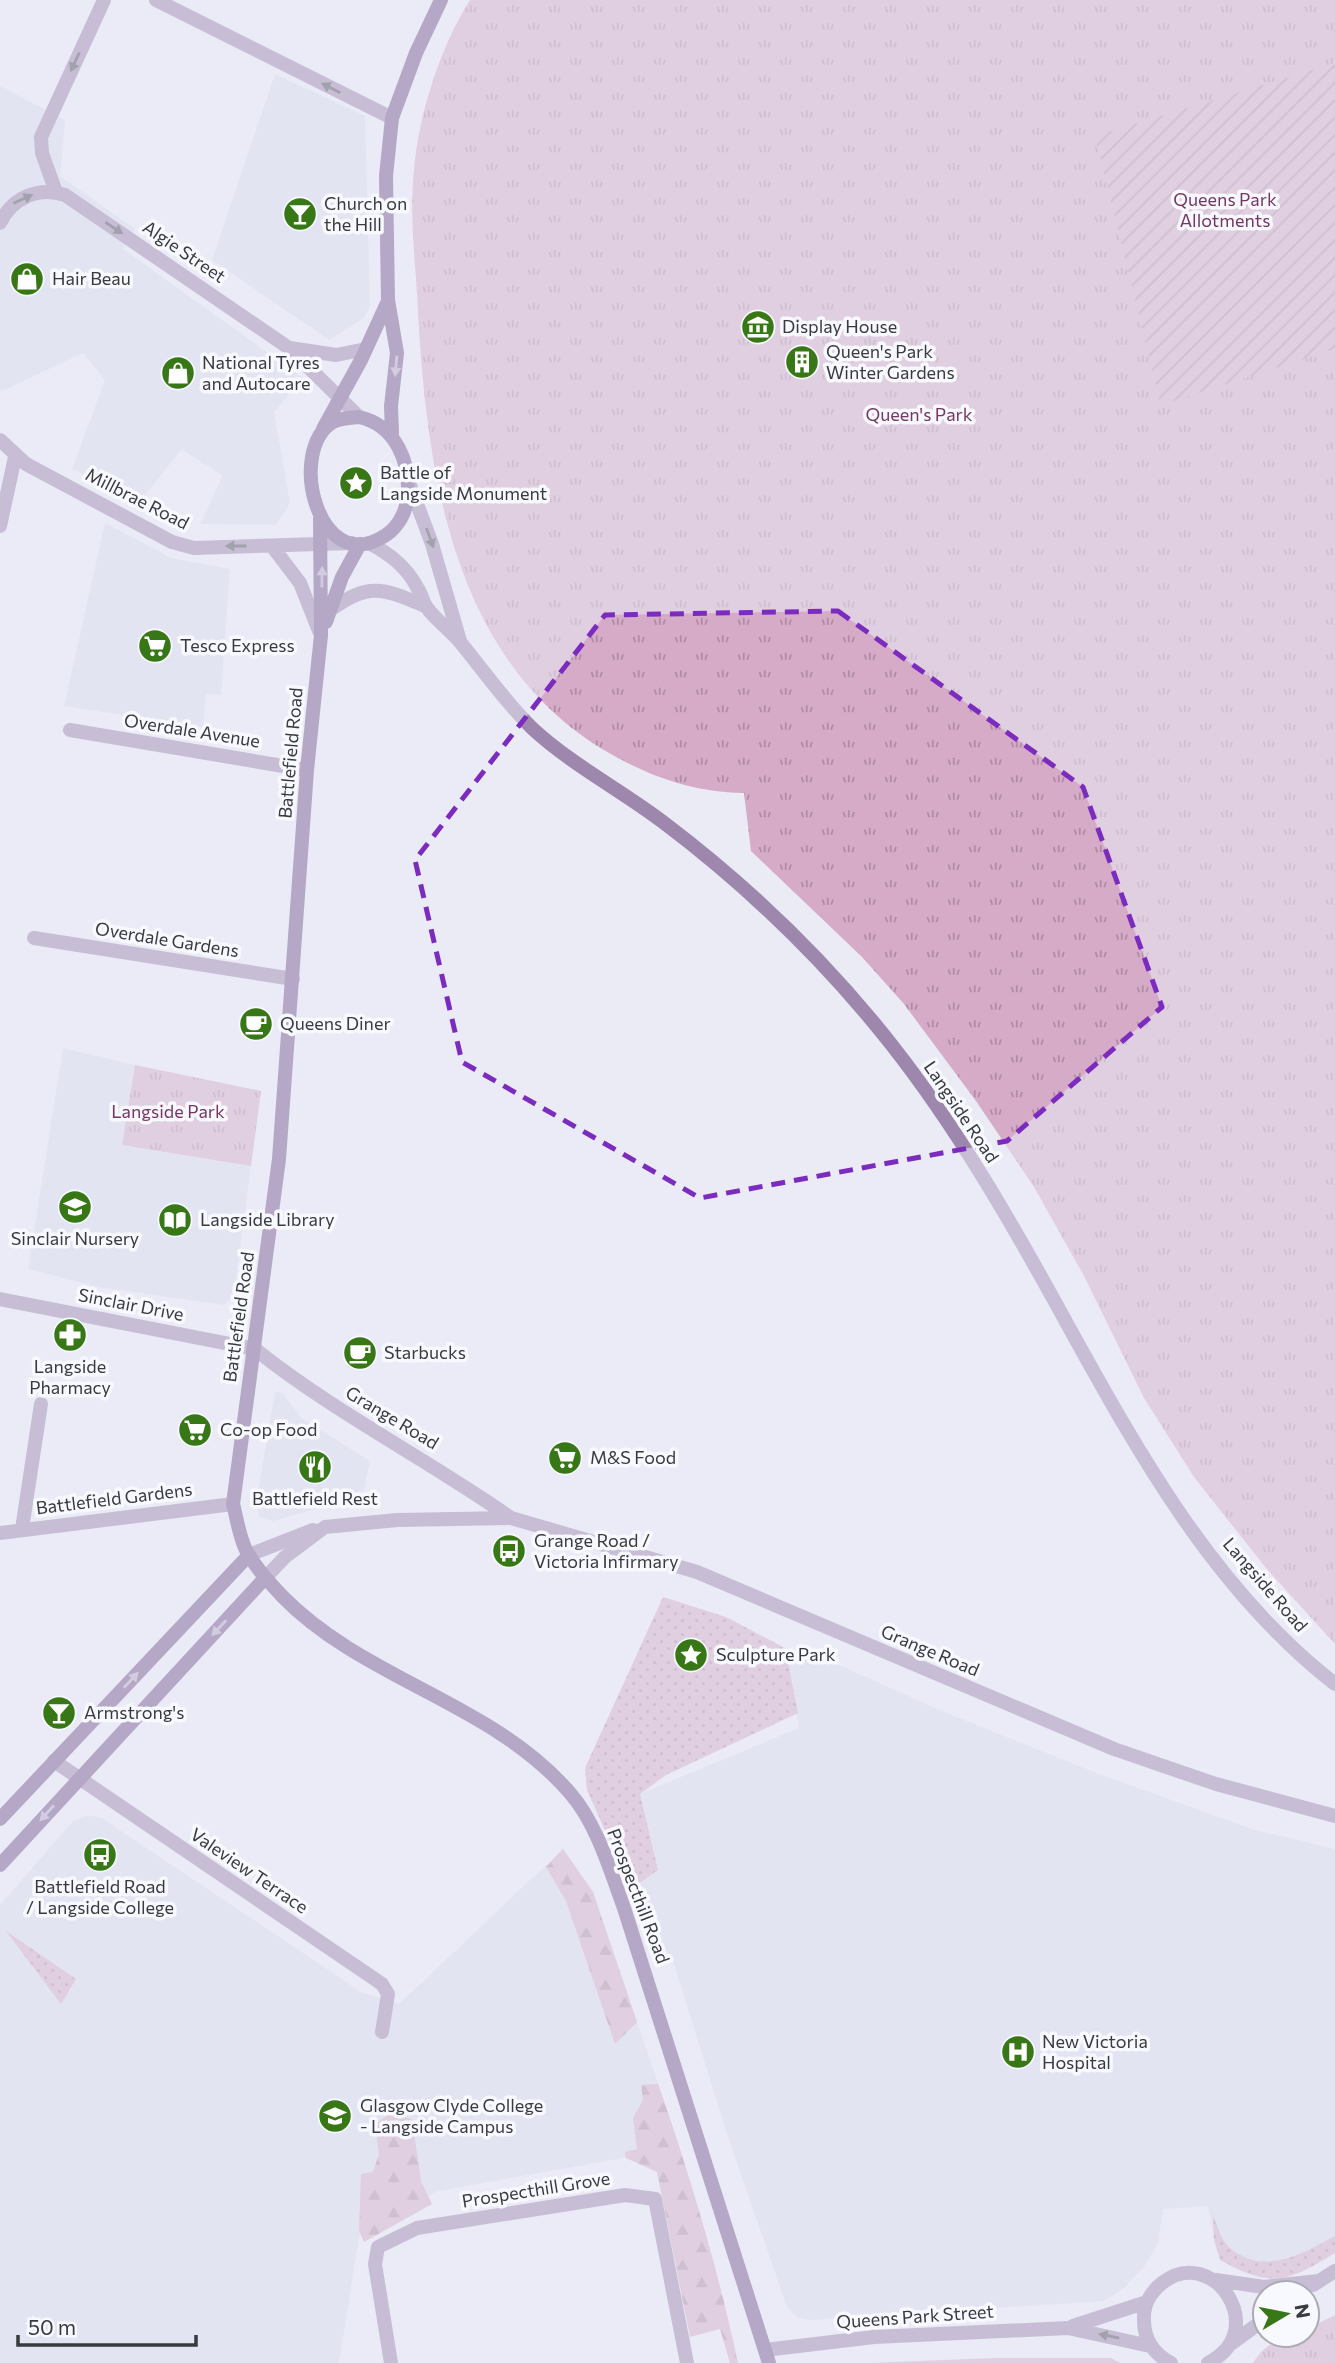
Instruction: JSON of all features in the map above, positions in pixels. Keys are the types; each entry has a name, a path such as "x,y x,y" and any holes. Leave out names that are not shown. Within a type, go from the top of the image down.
{"main road":[{"path":"392,433 397,353 388,300 386,176 393,118 416,53 441,0"},
{"path":"321,433 333,422 359,417 392,433 399,446 406,474 407,503 402,516 387,535 361,543 336,538 320,518 311,466 316,441 366,349 388,300"},
{"name":"Battlefield Road","path":"249,1555 233,1504 279,1159 307,769 321,635 320,518"},
{"name":"Battlefield Road","path":"321,635 342,577 361,543"},
{"path":"0,1819 249,1555"},
{"name":"Prospecthill Road","path":"249,1555 265,1578 300,1614 330,1637 509,1738 533,1756 572,1794 601,1849 625,1908 767,2356"},
{"path":"0,1865 265,1578"}],"street":[{"path":"0,223 10,205 19,199 56,192 42,153 41,137 104,0"},
{"path":"156,0 393,118"},
{"name":"Algie Street","path":"56,192 208,290 289,348 359,417"},
{"name":"Algie Street","path":"289,348 336,355 366,349"},
{"name":"Millbrae Road","path":"0,441 15,457 172,542 194,548 361,543"},
{"path":"0,526 15,457"},
{"name":"Langside Road","path":"406,474 432,544 460,642"},
{"name":"Langside Road","path":"361,543 400,564 419,591 425,606 460,642 496,690 535,730 566,756 661,820 768,906 851,997 890,1043 957,1137 1152,1475 1230,1578 1283,1638 1335,1684"},
{"path":"272,546 300,583 321,635"},
{"path":"330,610 347,598 371,588 384,589 425,606"},
{"name":"Overdale Avenue","path":"70,730 307,769"},
{"name":"Overdale Gardens","path":"34,938 293,979"},
{"name":"Sinclair Drive","path":"0,1298 255,1349"},
{"name":"Grange Road","path":"255,1349 304,1388 457,1480 511,1518"},
{"path":"22,1529 41,1404"},
{"name":"Battlefield Gardens","path":"0,1533 233,1504"},
{"name":"Grange Road","path":"249,1555 325,1527 386,1520 511,1518 697,1572 1114,1749 1216,1784 1335,1816"},
{"path":"265,1578 285,1557 325,1527"},
{"name":"Valeview Terrace","path":"54,1761 382,1984 388,1994 382,2032"},
{"name":"Prospecthill Grove","path":"391,2363 375,2264 378,2247 417,2228 625,2195 655,2199 687,2363"},
{"path":"1171,2363 1150,2346 1145,2332 1147,2302 1161,2284 1182,2274 1197,2274 1251,2285"},
{"path":"1212,2279 1224,2288 1233,2301 1235,2332 1229,2347"},
{"name":"Queens Park Street","path":"1068,2328 1147,2302"},
{"name":"Queens Park Street","path":"767,2356 874,2337 1068,2328 1150,2346"},
{"path":"1209,2363 1251,2330"}],"highlighted area":[{"path":"838,611 1083,787 1162,1007 1007,1141 700,1198 462,1062 415,860 605,615"}],"shaded area":[{"path":"275,74 365,116 370,306 364,318 329,340 212,260"},
{"path":"0,86 65,120 60,176 135,229 123,249 303,378 274,412 290,503 276,525 200,524 223,476 182,449 141,500 72,469 105,380 83,353 0,392"},
{"path":"105,523 171,558 230,569 221,695 206,694 203,727 64,706"},
{"path":"63,1048 135,1065 122,1145 251,1166 234,1295 224,1305 99,1287 28,1269"},
{"path":"275,1392 283,1393 300,1417 370,1461 364,1490 333,1504 273,1521 259,1517 256,1503"},
{"name":"New Victoria Hospital","path":"785,1648 832,1662 942,1711 1099,1774 1255,1830 1335,1849 1335,2246 1318,2255 1251,2267 1214,2240 1208,2206 1163,2209 1158,2243 1144,2267 1125,2287 1104,2301 811,2320 798,2318 787,2307 729,2140 674,1964 631,1889 658,1869 640,1794 799,1728"},
{"name":"Glasgow Clyde College - Langside Campus","path":"87,1815 102,1818 361,1992 399,2004 563,1849 593,1892 680,2148 438,2191 360,2231 339,2363 0,2363 0,1905 73,1821"}],"green space":[{"name":"Queen's Park","path":"470,0 1335,0 1335,1644 1266,1568 1194,1477 1144,1398 1084,1276 1034,1187 976,1101 904,1004 862,957 751,851 744,793 708,790 674,782 609,753 557,715 515,670 483,618 459,561 442,500 430,438 422,374 413,223 414,170 426,104 440,60"},
{"name":"Queens Park Allotments","path":"1335,63 1335,349 1161,405 1095,136"},
{"name":"Langside Park","path":"135,1065 261,1091 251,1166 122,1145"},
{"path":"663,1597 726,1617 785,1648 798,1713 666,1775 640,1794 658,1870 631,1889 587,1790 585,1768"},
{"path":"563,1849 593,1892 637,2022 615,2044 566,1901 546,1867"},
{"path":"6,1931 76,1979 61,2004"},
{"path":"658,2084 702,2222 738,2363 730,2363 720,2329 690,2337 657,2172 626,2158 625,2152 637,2149 633,2118 643,2100 641,2085"},
{"path":"391,2113 412,2119 421,2181 432,2204 364,2242 359,2231 361,2174 373,2172 379,2154 375,2124"},
{"path":"1213,2216 1228,2246 1254,2260 1281,2260 1295,2256 1335,2236 1335,2253 1291,2276 1266,2278 1253,2275 1220,2260 1214,2240"},
{"path":"1335,2315 1335,2363 1253,2363 1264,2349 1321,2349 1321,2322"},
{"path":"994,2358 1111,2358 1120,2363 871,2363"}],"place":[{"name":"Church on the Hill","path":"300,214"},
{"name":"Hair Beau","path":"27,279"},
{"name":"Display House","path":"758,327"},
{"name":"Queen's Park Winter Gardens","path":"802,362"},
{"name":"National Tyres and Autocare","path":"178,373"},
{"name":"Battle of Langside Monument","path":"356,483"},
{"name":"Tesco Express","path":"155,646"},
{"name":"Queens Diner","path":"256,1024"},
{"name":"Sinclair Nursery","path":"75,1207"},
{"name":"Langside Library","path":"175,1220"},
{"name":"Langside Pharmacy","path":"70,1335"},
{"name":"Starbucks","path":"360,1353"},
{"name":"Co-op Food","path":"195,1430"},
{"name":"M&S Food","path":"565,1458"},
{"name":"Battlefield Rest","path":"315,1467"},
{"name":"Grange Road / Victoria Infirmary","path":"509,1551"},
{"name":"Sculpture Park","path":"691,1655"},
{"name":"Armstrong's","path":"59,1713"},
{"name":"Battlefield Road / Langside College","path":"100,1855"},
{"name":"New Victoria Hospital","path":"1018,2052"},
{"name":"Glasgow Clyde College - Langside Campus","path":"335,2116"}]}
